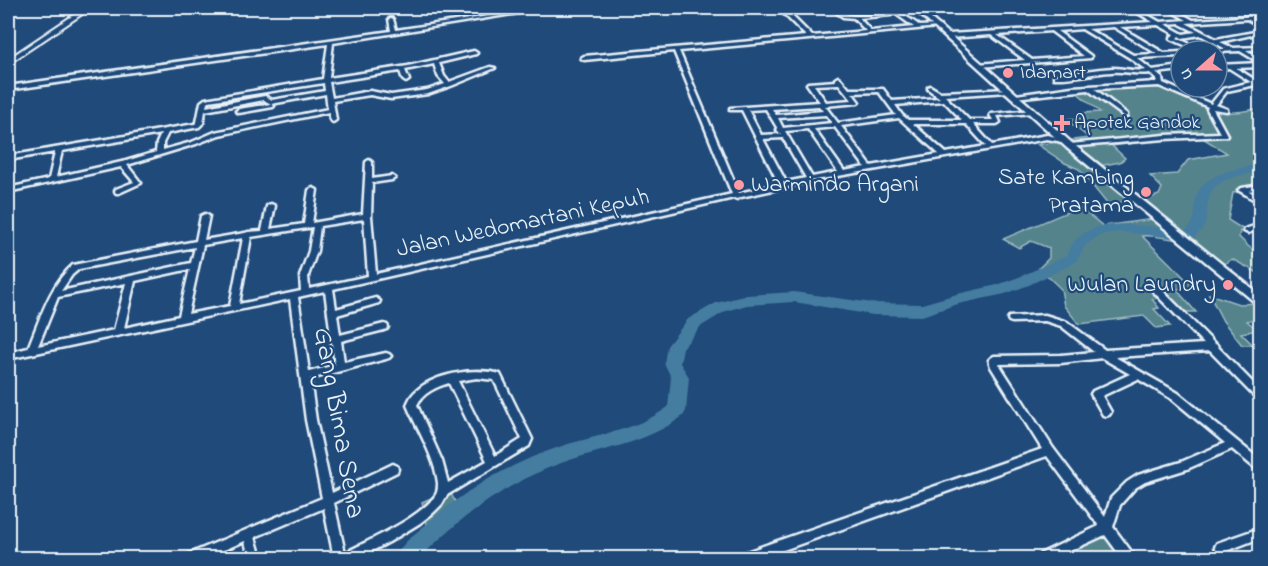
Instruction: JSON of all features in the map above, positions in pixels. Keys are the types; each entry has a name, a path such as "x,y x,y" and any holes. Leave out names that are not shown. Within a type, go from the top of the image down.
{"main road":[{"path":"8,62 88,8"}],"street":[{"path":"8,88 331,42 548,8"},
{"path":"781,8 807,8"},
{"path":"781,8 810,37"},
{"path":"832,8 845,16 855,18 898,13"},
{"path":"876,8 898,13 918,27"},
{"path":"916,8 1032,111 1051,135 1066,143 1260,299"},
{"path":"1132,8 1185,37 1201,33"},
{"path":"1173,10 1193,21"},
{"path":"950,36 1260,17"},
{"path":"855,18 870,32"},
{"path":"1247,18 1260,25"},
{"path":"391,19 394,31"},
{"path":"1180,22 1212,39"},
{"path":"584,58 938,26"},
{"path":"1114,26 1163,55"},
{"path":"1083,28 1132,57 1159,78 1160,84"},
{"path":"981,65 1089,57 1051,30"},
{"path":"1226,39 1260,32"},
{"path":"993,33 1030,61"},
{"path":"1175,39 1173,38 1179,34"},
{"path":"1236,37 1258,48"},
{"path":"331,42 326,79 333,120"},
{"path":"1229,50 1258,48"},
{"path":"676,49 737,197"},
{"path":"1239,49 1260,60"},
{"path":"8,158 197,126 200,123 204,102 207,100 326,79 402,69 474,53"},
{"path":"1132,57 1169,55"},
{"path":"436,63 441,76 449,85"},
{"path":"1230,66 1260,65"},
{"path":"1230,66 1258,82"},
{"path":"239,111 329,96 370,93 391,97 425,93 492,68"},
{"path":"402,69 406,80"},
{"path":"1056,77 1110,70 1169,69"},
{"path":"732,109 744,109 768,107 823,104 856,102 839,80 810,84 823,104 827,113 870,169"},
{"path":"1066,143 1224,135 1211,113 1212,107 1225,90 1258,82"},
{"path":"1016,97 1089,88 1160,84 1212,107 1225,110"},
{"path":"930,88 944,96 991,147"},
{"path":"1089,88 1125,115"},
{"path":"848,91 879,89 900,116 945,156"},
{"path":"891,104 1008,90"},
{"path":"202,110 265,98 271,104 272,122"},
{"path":"768,107 810,179"},
{"path":"744,109 783,186"},
{"path":"8,190 123,165 217,133 330,110"},
{"path":"908,122 997,122 993,115 1032,111"},
{"path":"773,117 827,113"},
{"path":"759,137 810,127 900,116"},
{"path":"197,126 202,140"},
{"path":"810,127 842,173"},
{"path":"159,154 160,143 166,131"},
{"name":"Jalan Wedomartani Kepuh","path":"8,356 299,294 810,179 1051,135"},
{"path":"52,180 59,149"},
{"path":"369,162 367,216 372,276"},
{"path":"119,191 138,183 123,165"},
{"path":"368,182 392,178"},
{"path":"1260,187 1243,189 1260,201"},
{"name":"Gang Bima Sena","path":"313,190 313,251 299,294 311,420 340,558"},
{"path":"266,231 271,206"},
{"path":"183,319 205,216"},
{"path":"32,350 56,296 70,272 76,267 248,234 367,216"},
{"path":"1248,231 1260,226"},
{"path":"234,308 248,234"},
{"path":"56,296 195,265"},
{"path":"118,333 131,279"},
{"path":"1151,284 1215,346 1260,396"},
{"path":"329,286 340,366"},
{"path":"333,313 376,301"},
{"path":"1012,319 1058,320 1084,337 1103,354 1175,396 1260,466"},
{"path":"336,339 384,327"},
{"path":"1129,558 1049,451 994,364 994,360 1061,359 1215,346"},
{"path":"306,377 340,366 386,356"},
{"path":"348,558 398,531 436,503 444,491 525,443 527,439 525,433 497,377 477,372 452,378 423,390 412,400 419,424 429,441 444,491"},
{"path":"1106,412 1096,398 1096,394 1139,374"},
{"path":"452,378 493,463"},
{"path":"1044,558 1107,528 1115,502 1131,485 1142,478 1183,466 1234,444"},
{"path":"746,558 1049,451"},
{"path":"193,558 327,501 393,469"},
{"path":"1221,547 1260,533"},
{"path":"249,535 255,558"}],"green space":[{"path":"1160,84 1169,86 1169,99 1195,99 1227,112 1260,108 1260,189 1233,193 1228,220 1247,232 1240,231 1239,237 1260,255 1260,272 1232,259 1221,266 1187,239 1142,236 1195,288 1176,289 1196,312 1179,312 1164,297 1152,299 1159,308 1154,309 1170,326 1156,328 1144,316 1079,324 1064,306 1061,289 1039,268 1049,258 1049,248 1031,241 1019,248 1003,239 1079,207 1103,226 1161,218 1141,201 1159,195 1162,188 1150,176 1177,174 1188,160 1227,153 1198,135 1112,146 1125,158 1120,162 1099,166 1065,141 1089,138 1065,119 1085,118 1080,113 1100,112 1074,90"},
{"path":"1059,142 1069,146 1135,199 1108,205 1079,169 1065,163 1038,145"},
{"path":"1209,294 1239,304 1260,303 1260,317 1247,321 1258,330 1241,333 1253,345 1242,345 1223,321"},
{"path":"449,490 458,507 428,529 422,502"},
{"path":"1107,530 1133,558 1049,558"}],"waterway":[{"path":"406,558 440,525 479,495 501,482 545,461 652,427 677,411 680,377 672,363 675,346 694,323 721,307 747,300 794,297 873,309 922,310 957,299 1000,290 1071,259 1080,243 1092,234 1106,229 1139,229 1189,235 1197,229 1202,216 1203,195 1214,182 1225,176 1260,168"}],"place":[{"name":"Idamart","path":"1008,73"},
{"name":"Apotek Gandok","path":"1062,123"},
{"name":"Warmindo Argani","path":"739,185"},
{"name":"Sate Kambing Pratama","path":"1146,192"},
{"name":"Wulan Laundry","path":"1228,285"}]}
